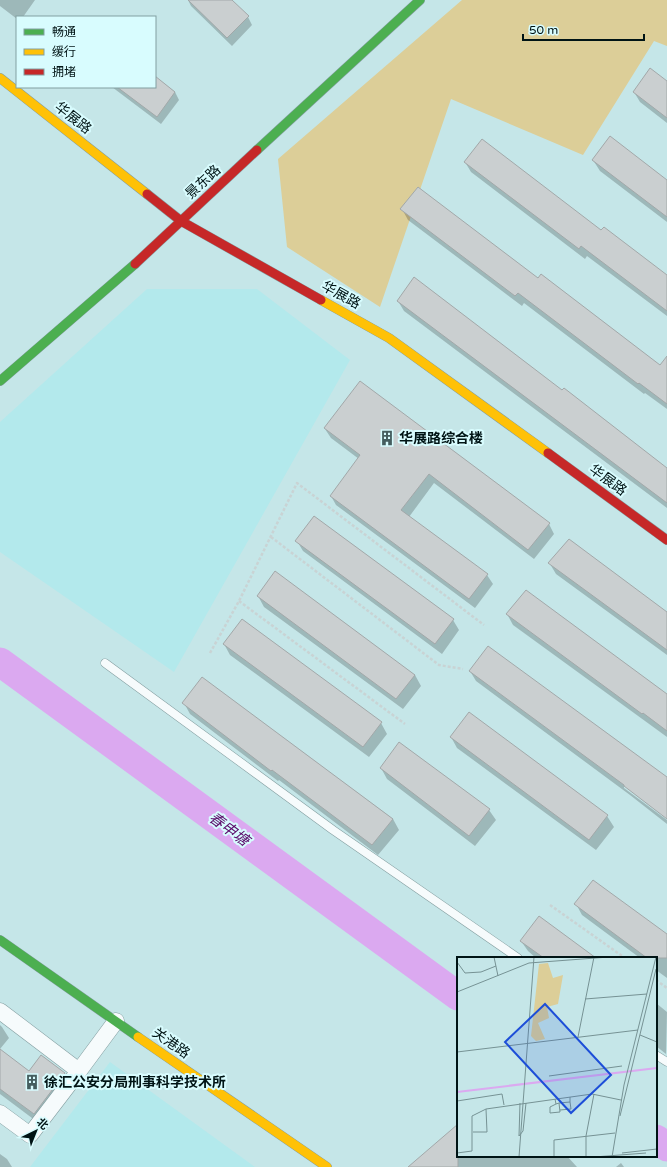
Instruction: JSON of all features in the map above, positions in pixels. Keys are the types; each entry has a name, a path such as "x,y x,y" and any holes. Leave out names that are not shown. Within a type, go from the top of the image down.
{"street":[{"name":"景东路","path":"0,381 132,266 420,0"},
{"name":"华展路","path":"0,78 181,221 389,338 667,540"},
{"name":"关港路","path":"0,940 327,1167"},
{"path":"0,1011 79,1071"},
{"path":"0,1113 30,1136 116,1021"}],"lane":[{"path":"105,663 333,830 517,957"},
{"path":"657,1056 667,1062"}],"path":[{"path":"210,653 239,601 297,483 484,625"},
{"path":"271,537 439,664 463,669"},
{"path":"239,601 405,724"},
{"path":"550,905 624,957"},
{"path":"657,981 667,988"}],"shaded area":[{"path":"462,0 667,0 667,46 654,41 583,155 451,99 380,307 287,247 278,159"},
{"path":"147,289 257,289 350,360 174,672 0,552 0,422"},
{"path":"110,1062 255,1167 30,1167"}],"building":[{"path":"188,0 232,0 249,16 227,38"},
{"path":"650,68 667,81 667,118 633,92"},
{"path":"156,77 175,92 157,117 118,88 156,88"},
{"path":"610,136 667,180 667,217 592,160"},
{"path":"482,139 601,230 604,227 667,275 667,311 581,246 579,249 464,162"},
{"path":"418,187 538,278 541,274 660,365 667,356 667,404 639,383 638,384 518,293 515,296 400,209"},
{"path":"414,277 562,390 564,388 667,468 667,503 397,301"},
{"path":"360,381 550,523 528,550 429,474 401,510 488,574 469,599 330,496 360,455 324,428"},
{"path":"314,516 454,619 435,644 295,541"},
{"path":"569,539 667,612 667,650 548,563"},
{"path":"275,571 415,675 396,699 257,596"},
{"path":"526,590 667,694 667,731 506,614"},
{"path":"242,619 382,722 363,747 223,644"},
{"path":"488,646 667,777 667,819 624,785 469,671"},
{"path":"202,677 393,819 372,845 182,703"},
{"path":"469,712 608,815 589,840 450,737"},
{"path":"399,742 490,809 469,836 380,768"},
{"path":"593,880 667,934 667,958 646,957 574,904"},
{"path":"539,916 595,957 543,957 520,941"},
{"name":"徐汇公安分局刑事科学技术所","path":"0,1049 29,1071 41,1055 65,1073 34,1114 0,1089"},
{"path":"457,1125 458,1167 408,1167"}],"waterway":[{"name":"春申塘","path":"0,662 457,995"},
{"name":"春申塘","path":"657,1140 667,1147"}],"traffic: fast":[{"path":"257,150 420,0"},
{"path":"0,381 135,264"},
{"path":"0,940 138,1037"}],"traffic: slow":[{"path":"0,78 147,194"},
{"path":"321,300 389,338 548,453"},
{"path":"138,1037 327,1167"}],"traffic: jam":[{"path":"135,264 257,150"},
{"path":"147,194 181,221 321,300"},
{"path":"548,453 667,540"}],"place":[{"name":"华展路综合楼","path":"387,438"},
{"name":"徐汇公安分局刑事科学技术所","path":"32,1082"}]}
